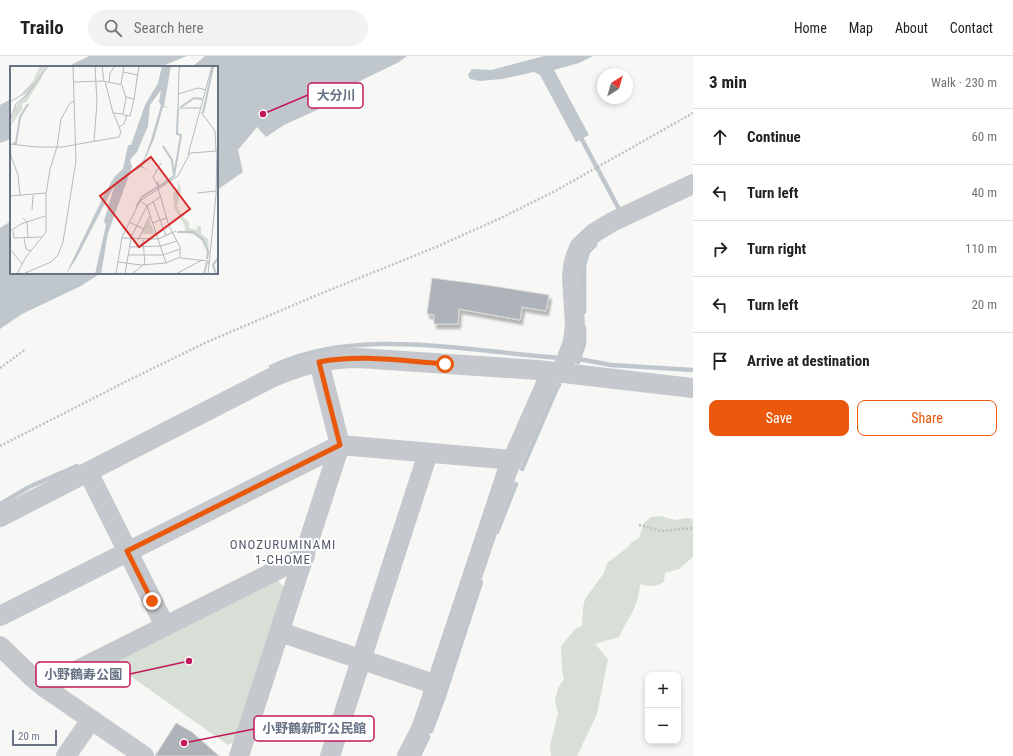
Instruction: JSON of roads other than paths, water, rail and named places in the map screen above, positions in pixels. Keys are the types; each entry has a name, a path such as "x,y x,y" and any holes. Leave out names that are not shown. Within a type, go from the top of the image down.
{"street":[{"path":"407,756 421,729 512,460 556,372 570,354 574,335 573,266 580,246 594,233 612,222 693,184"},
{"path":"0,517 282,373 319,362 359,358 556,372 693,388"},
{"path":"239,756 340,445 319,362"},
{"path":"0,616 340,445 512,460"},
{"path":"330,756 428,453"},
{"path":"88,472 165,626"},
{"path":"44,687 305,556"},
{"path":"280,632 425,681"},
{"path":"0,646 44,687 144,756"},
{"path":"66,756 91,720"}],"waterway":[{"path":"579,134 619,209 617,212"},
{"path":"584,312 584,266 588,252 595,245"},
{"path":"571,359 579,359 584,344 584,328"},
{"path":"271,367 304,354 340,347 376,344 414,344 562,358"},
{"path":"578,362 579,359 611,365 693,370"},
{"path":"522,469 559,385"},
{"path":"0,504 29,487 77,466"},
{"path":"497,532 516,484"},
{"path":"431,731 481,582"},
{"path":"419,756 428,737"}],"place":[{"name":"大分川","path":"263,114"},
{"name":"小野鶴寿公園","path":"189,661"},
{"name":"小野鶴新町公民館","path":"184,743"}],"district":[{"name":"ONOZURUMINAMI 1-CHOME","path":"283,552"}]}
